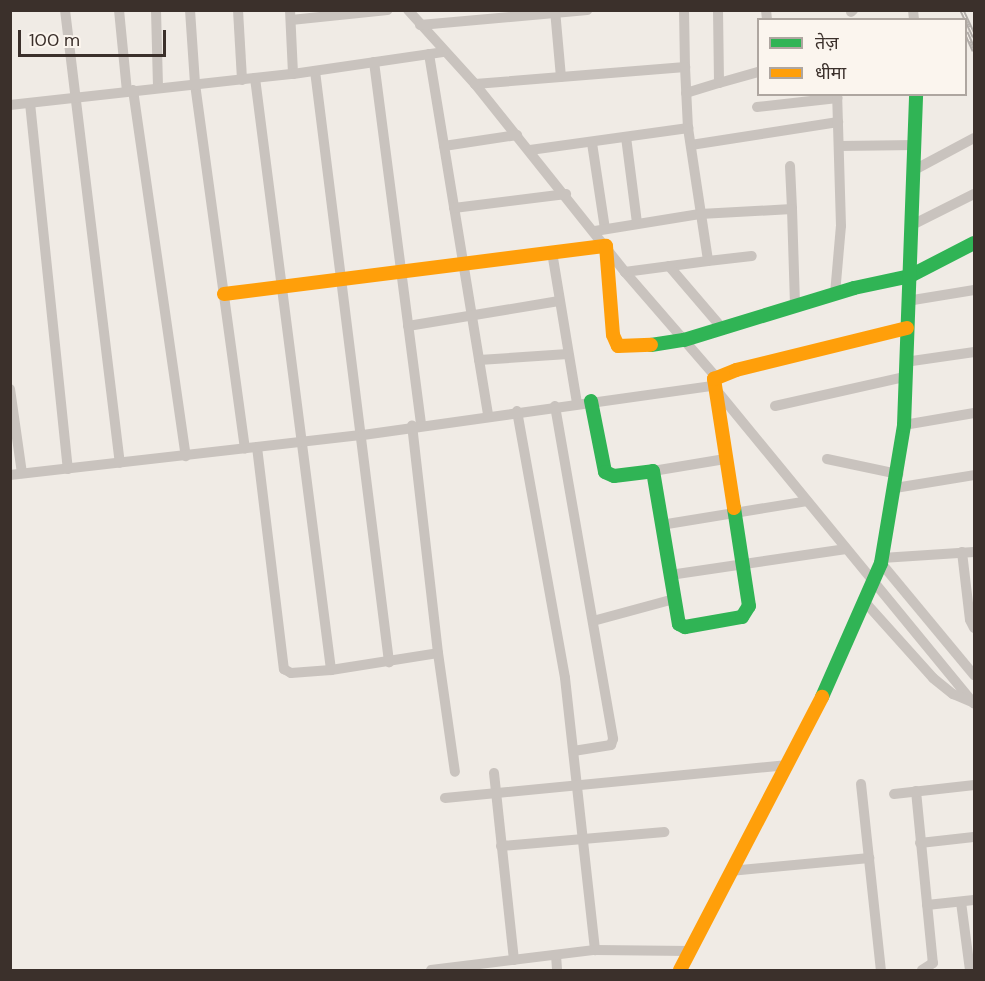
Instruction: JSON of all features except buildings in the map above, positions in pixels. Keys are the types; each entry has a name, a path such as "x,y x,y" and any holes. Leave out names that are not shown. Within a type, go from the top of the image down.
{"street":[{"path":"65,10 120,463"},
{"path":"119,10 186,456"},
{"path":"156,10 158,88"},
{"path":"190,10 195,84 245,449"},
{"path":"238,10 242,80"},
{"path":"293,74 290,15 387,10"},
{"path":"408,10 475,84 566,195 600,230"},
{"path":"420,25 477,15 586,10"},
{"path":"684,10 688,128 708,261"},
{"path":"718,10 719,82"},
{"path":"555,12 561,77"},
{"path":"11,104 293,74 444,52"},
{"path":"429,54 488,415"},
{"path":"374,62 408,326 438,653 455,772"},
{"path":"475,84 685,67"},
{"path":"315,71 363,435 389,662"},
{"path":"686,93 757,72"},
{"path":"255,78 281,290 304,442 331,670"},
{"path":"757,107 837,96 841,226 835,294"},
{"path":"680,970 836,670 878,568 897,481 904,425 907,301 914,224 916,96"},
{"path":"30,103 68,469"},
{"path":"691,145 838,122"},
{"path":"530,150 688,128"},
{"path":"444,146 517,135"},
{"path":"626,137 637,223"},
{"path":"916,169 975,138"},
{"path":"592,142 600,230 606,246 625,272 684,340 714,382 846,549 878,568 975,675"},
{"path":"839,146 916,145"},
{"path":"790,166 795,305"},
{"path":"914,224 975,194"},
{"path":"454,208 566,195"},
{"path":"600,230 700,214 792,209"},
{"path":"606,246 613,335 618,346 628,348 684,340 795,305 910,276 975,243"},
{"path":"224,294 281,290 606,246"},
{"path":"552,252 568,354 605,472 614,476 724,459"},
{"path":"625,272 752,256"},
{"path":"669,266 722,328"},
{"path":"907,301 975,290"},
{"path":"408,326 559,301"},
{"path":"10,389 16,474 363,435 417,425 714,382 907,328"},
{"path":"905,362 975,352"},
{"path":"479,360 568,354"},
{"path":"775,406 905,377"},
{"path":"653,471 674,599 682,627 746,616 749,606 724,459 714,382"},
{"path":"555,406 613,741 573,751"},
{"path":"517,411 566,678 595,950"},
{"path":"904,425 975,413"},
{"path":"257,447 284,669 291,673 331,670 438,653"},
{"path":"827,459 897,481 975,475"},
{"path":"662,525 807,501"},
{"path":"670,575 846,549"},
{"path":"878,568 962,552 975,552"},
{"path":"962,552 970,620 975,627"},
{"path":"878,568 974,703"},
{"path":"593,621 674,599"},
{"path":"864,602 933,678 953,694 974,703"},
{"path":"446,798 577,788 785,765"},
{"path":"494,773 514,960"},
{"path":"861,784 881,970"},
{"path":"894,794 975,785"},
{"path":"916,791 933,963 922,970"},
{"path":"501,846 582,836 664,832"},
{"path":"920,843 975,837"},
{"path":"730,871 869,858"},
{"path":"927,905 975,900"},
{"path":"962,902 970,970"},
{"path":"431,970 595,950 690,951"},
{"path":"556,955 557,970"}],"railway":[{"path":"962,10 966,18"},
{"path":"967,21 974,36"},
{"path":"967,34 974,50"}],"traffic: fast":[{"path":"822,697 881,563 904,425 916,96"},
{"path":"651,345 684,340 854,288 910,276 974,243"},
{"path":"591,401 605,472 614,476 653,471 679,624 685,627 742,617 749,606 734,508"}],"traffic: slow":[{"path":"224,294 606,246 613,335 618,346 651,345"},
{"path":"734,508 714,379 736,370 907,328"},
{"path":"680,970 822,697"}]}
